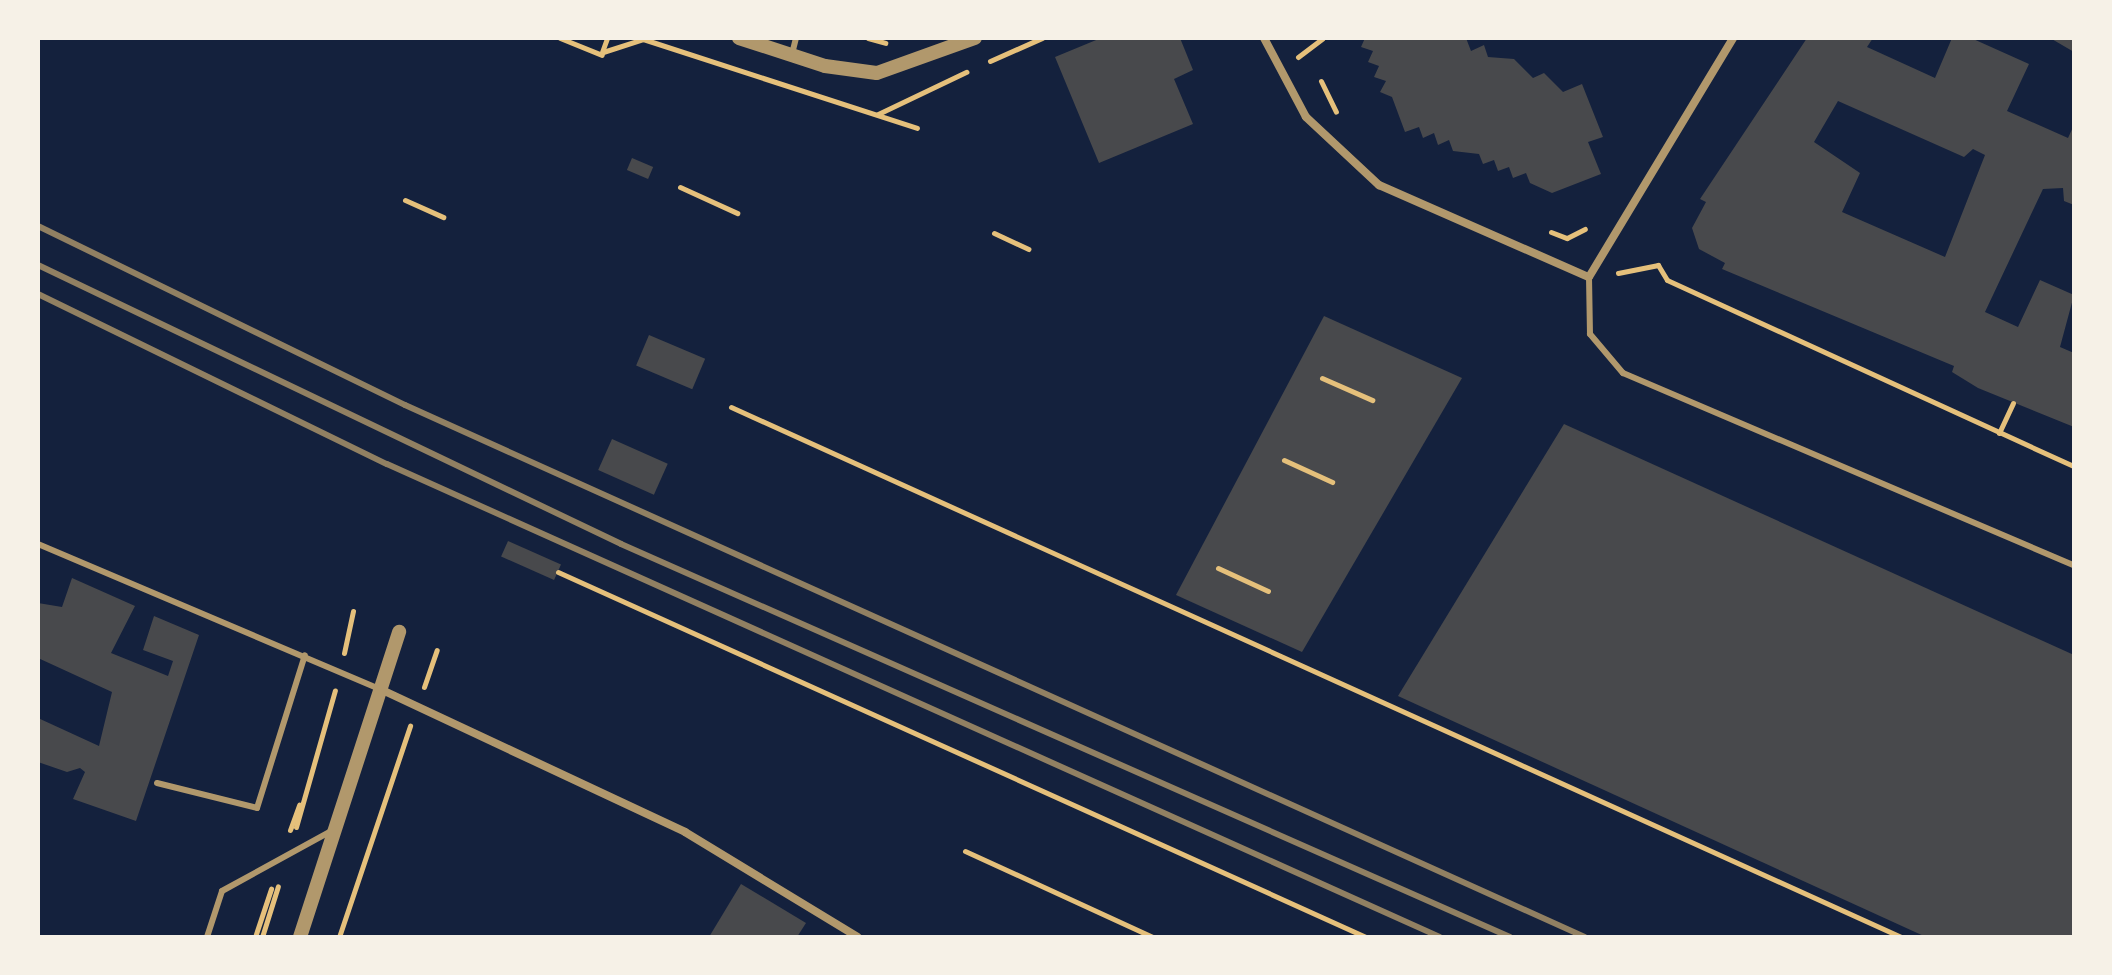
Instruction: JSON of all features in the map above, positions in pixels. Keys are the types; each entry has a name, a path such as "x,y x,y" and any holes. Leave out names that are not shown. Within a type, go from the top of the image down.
{"street":[{"path":"739,38 791,55 877,73 975,38"},
{"path":"1264,38 1306,117 1379,185 1589,277 1733,38"},
{"path":"300,937 399,632"},
{"path":"380,689 685,832 858,937"}],"lane":[{"path":"791,55 796,38"},
{"path":"1589,277 1590,334 1632,379 2074,565"},
{"path":"38,544 380,689"},
{"path":"157,783 257,808 305,655"},
{"path":"207,937 222,891 336,828"}],"path":[{"path":"560,38 602,55 643,39 917,128"},
{"path":"602,55 607,38"},
{"path":"877,114 1042,38"},
{"path":"1321,81 1340,120"},
{"path":"680,187 737,213"},
{"path":"405,200 443,217"},
{"path":"1536,227 1567,238 1585,229"},
{"path":"994,233 1029,249"},
{"path":"1589,277 1658,265 1667,280 2074,466"},
{"path":"1322,378 1372,400"},
{"path":"1999,433 2013,403"},
{"path":"731,407 1901,937"},
{"path":"1284,460 1332,482"},
{"path":"1218,568 1268,591"},
{"path":"558,572 1366,937"},
{"path":"306,790 340,671 353,611"},
{"path":"339,937 437,650"},
{"path":"965,851 1153,937"}],"building":[{"path":"1101,38 1180,38 1193,70 1174,79 1193,124 1099,163 1055,57"},
{"path":"1365,38 1466,38 1471,51 1484,45 1488,57 1514,59 1533,78 1544,73 1563,92 1582,84 1603,137 1588,142 1601,174 1552,193 1530,183 1526,173 1513,178 1509,167 1498,171 1494,160 1483,164 1479,154 1453,151 1449,140 1438,145 1434,133 1423,138 1419,127 1405,132 1392,97 1380,92 1386,81 1374,77 1379,66 1368,62 1373,51 1361,47"},
{"path":"1807,38 1873,38 1867,47 1935,78 1952,38 1971,38 2029,64 2007,111 2068,138 2074,125 2074,205 2064,201 2063,188 2043,189 1985,312 2018,327 2040,280 2074,295 2060,347 2074,353 2074,427 1978,388 1952,372 1954,366 1722,269 1725,263 1699,249 1692,228 1706,202 1700,199","holes":["1838,101 1964,157 1973,149 1985,155 1945,257 1842,212 1860,173 1814,142"]},
{"path":"2050,38 2074,38 2074,52"},
{"path":"632,158 653,167 648,179 627,170"},
{"path":"1324,316 1462,378 1302,652 1176,595"},
{"path":"649,335 705,359 692,389 636,365"},
{"path":"1564,424 2074,655 2074,937 1926,937 1398,696"},
{"path":"612,439 668,464 654,495 598,470"},
{"path":"508,541 561,565 554,580 501,557"},
{"path":"72,578 135,606 111,653 168,676 173,661 143,650 154,616 199,635 136,821 73,799 85,772 80,768 67,772 38,762 38,718 99,746 112,692 38,658 38,603 62,607"},
{"path":"741,884 806,923 797,937 709,937"}],"railway":[{"path":"38,226 405,405 1585,937"},
{"path":"38,265 621,544 1510,937"},
{"path":"38,294 387,464 1440,937"}]}
